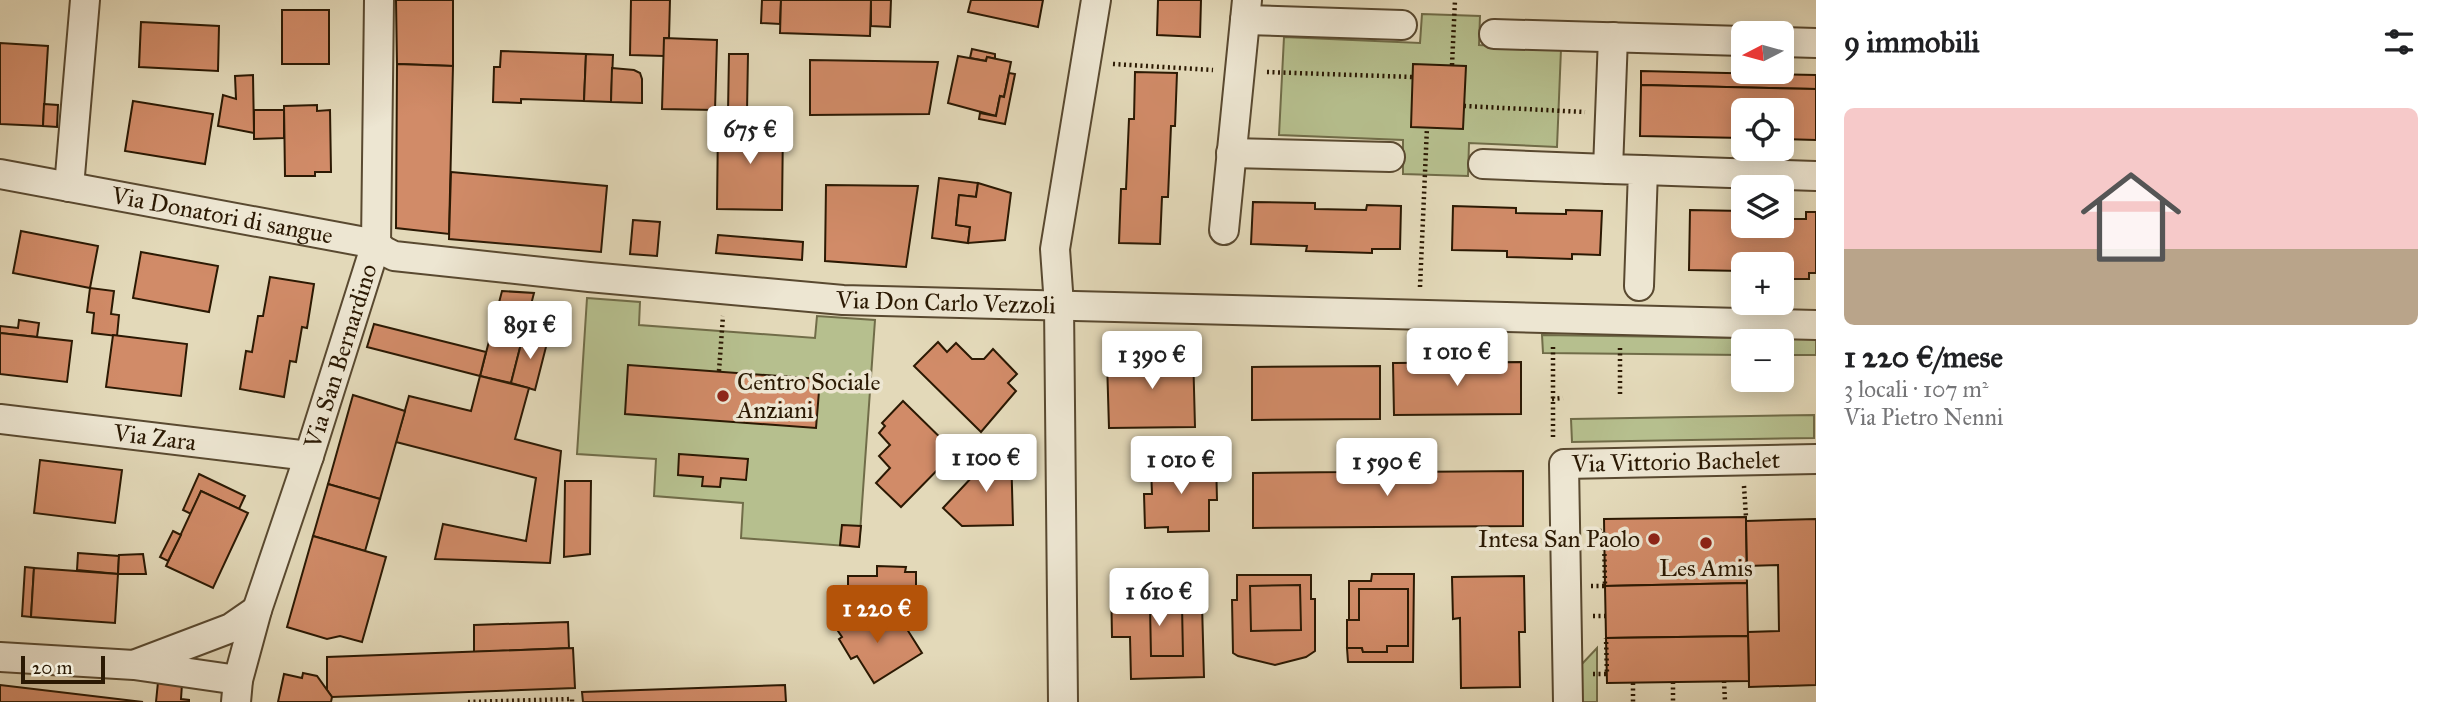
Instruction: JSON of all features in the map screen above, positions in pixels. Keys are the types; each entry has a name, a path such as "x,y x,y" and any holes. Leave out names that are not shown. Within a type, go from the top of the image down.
{"street":[{"path":"69,187 85,0"},
{"name":"Via San Bernardino","path":"237,691 257,610 376,244 379,0"},
{"path":"1063,702 1059,305 1055,249 1096,0"},
{"path":"1224,230 1246,10 1402,25"},
{"path":"1494,34 1731,41"},
{"path":"1608,169 1613,37"},
{"path":"1794,42 1816,43"},
{"path":"1231,153 1390,157"},
{"path":"1483,164 1816,176"},
{"path":"1639,286 1643,170"},
{"name":"Via Donatori di sangue","path":"0,174 376,244"},
{"name":"Via Don Carlo Vezzoli","path":"376,244 394,256 843,300 1816,325"},
{"name":"Via Zara","path":"0,419 309,456"},
{"name":"Via Vittorio Bachelet","path":"1568,702 1564,464 1816,459"},
{"path":"134,665 231,628 257,610"},
{"path":"0,657 134,665 237,691"}],"path":[{"path":"1451,65 1455,0"},
{"path":"1464,106 1611,113"},
{"path":"1420,294 1427,127"},
{"path":"719,371 724,289"},
{"path":"1620,348 1620,397"},
{"path":"1552,399 1563,398"},
{"path":"1604,531 1605,586"},
{"path":"1606,638 1607,674"},
{"path":"1724,681 1725,702"},
{"path":"1673,682 1673,702"},
{"path":"1633,683 1633,702"},
{"path":"468,702 572,699 572,702"}],"green space":[{"path":"1422,14 1480,16 1479,45 1561,49 1557,147 1469,143 1468,176 1403,174 1403,140 1279,135 1284,37 1420,43"},
{"path":"587,298 640,302 639,325 815,338 817,316 875,320 859,547 741,538 743,503 654,496 656,459 577,454"},
{"path":"1542,335 1731,338 1731,355 1543,353"},
{"path":"1794,339 1816,339 1816,355 1794,355"},
{"path":"1814,415 1814,438 1572,442 1571,419"},
{"path":"1597,648 1597,702 1574,702 1580,666"}],"building":[{"path":"396,0 453,0 453,66 397,64"},
{"path":"631,0 670,0 669,38 664,38 664,56 630,55"},
{"path":"762,0 781,0 780,24 761,23"},
{"path":"781,0 871,0 870,36 780,33"},
{"path":"871,0 891,0 890,27 871,26"},
{"path":"971,0 1043,0 1038,27 968,12"},
{"path":"1158,0 1201,0 1200,37 1157,35"},
{"path":"282,10 329,10 329,64 282,64"},
{"path":"141,22 219,26 218,71 139,67"},
{"path":"664,38 717,40 715,110 662,109"},
{"path":"0,43 48,46 43,126 0,124"},
{"path":"972,49 995,54 995,59 987,57 986,61 970,58"},
{"path":"501,51 586,54 584,101 521,99 521,103 493,102 494,67 500,67"},
{"path":"586,54 613,55 611,102 584,101"},
{"path":"729,54 748,54 747,112 728,112"},
{"path":"958,56 986,61 987,57 1011,62 1004,97 1000,96 996,116 948,103"},
{"path":"810,60 938,62 929,114 810,115"},
{"path":"397,64 453,66 449,234 396,228"},
{"path":"1413,64 1466,66 1463,129 1411,127"},
{"path":"612,68 640,73 642,103 611,102"},
{"path":"1641,71 1731,73 1731,84 1794,84 1794,74 1816,75 1816,89 1641,85"},
{"path":"1135,72 1177,73 1175,126 1171,126 1168,197 1162,197 1160,244 1119,243 1121,189 1126,189 1129,119 1134,119"},
{"path":"1009,73 1015,74 1005,124 979,119 980,113 996,116 1000,96 1004,97"},
{"path":"253,75 254,133 218,126 223,95 236,99 235,76"},
{"path":"1641,85 1816,89 1816,140 1794,139 1794,98 1731,98 1731,138 1640,136"},
{"path":"133,101 213,114 205,164 125,151"},
{"path":"44,104 58,105 57,127 43,126"},
{"path":"317,105 317,111 330,110 331,172 315,172 315,176 285,176 284,106"},
{"path":"254,110 284,110 284,138 254,139"},
{"path":"718,123 783,124 782,210 717,209"},
{"path":"451,172 607,186 601,252 449,239"},
{"path":"939,178 978,183 976,197 959,195 956,225 970,227 968,243 932,238"},
{"path":"978,183 1011,193 1005,240 968,243 970,227 956,225 959,195 976,197"},
{"path":"826,185 918,186 906,267 825,261"},
{"path":"1253,202 1315,203 1315,209 1366,210 1367,205 1401,206 1400,249 1372,249 1372,253 1306,251 1307,246 1251,244"},
{"path":"1453,206 1516,208 1516,213 1566,214 1566,210 1602,211 1600,255 1572,254 1572,259 1507,257 1507,251 1452,250"},
{"path":"1690,210 1731,211 1731,238 1794,238 1794,219 1806,219 1806,212 1816,212 1816,273 1809,273 1809,279 1794,279 1794,252 1731,252 1731,271 1689,270"},
{"path":"633,220 660,222 657,256 630,254"},
{"path":"21,231 98,246 90,288 13,273"},
{"path":"718,235 803,242 802,260 716,253"},
{"path":"141,252 218,266 209,312 133,298"},
{"path":"270,277 314,284 307,328 302,327 296,362 290,361 284,397 240,389 246,351 252,352 258,316 263,316"},
{"path":"90,288 114,291 111,314 119,315 117,336 92,333 94,313 87,312"},
{"path":"502,291 534,293 511,383 480,376"},
{"path":"19,320 39,323 37,337 0,333 0,326 18,328"},
{"path":"374,324 486,352 480,376 367,347"},
{"path":"524,332 548,339 535,390 511,383"},
{"path":"0,333 72,341 67,382 0,374"},
{"path":"113,335 187,344 181,396 106,387"},
{"path":"938,342 947,352 956,343 972,359 984,359 993,349 1017,374 1008,383 1016,391 981,432 914,366"},
{"path":"1193,351 1195,427 1109,428 1107,361 1139,360 1139,352"},
{"path":"1521,362 1521,414 1394,415 1393,363"},
{"name":"Centro Sociale Anziani","path":"628,365 820,379 816,428 625,414"},
{"path":"1380,366 1380,419 1252,420 1252,367"},
{"path":"480,376 529,388 515,439 561,451 550,563 435,559 443,524 526,541 536,478 396,442 409,396 471,411"},
{"path":"353,395 405,411 380,499 328,484"},
{"path":"903,401 955,452 901,507 876,483 890,468 879,456 890,445 879,433 885,426 882,423"},
{"path":"1004,443 1011,450 1013,525 962,526 943,508"},
{"path":"679,454 748,459 746,480 721,478 720,487 702,486 703,477 678,475"},
{"path":"1216,459 1217,500 1209,500 1209,531 1168,532 1168,527 1145,528 1144,494 1152,494 1151,467 1157,467 1157,463 1176,463 1176,460"},
{"path":"40,460 122,470 115,523 34,513"},
{"path":"1343,462 1401,462 1401,472 1523,471 1523,526 1253,528 1253,473 1344,472"},
{"path":"199,474 245,496 239,509 201,491 191,514 183,510"},
{"path":"565,481 591,481 590,554 564,557"},
{"path":"328,484 380,499 365,551 313,536"},
{"path":"201,491 248,513 213,588 166,566"},
{"path":"1746,517 1747,583 1605,586 1604,519"},
{"path":"1816,519 1816,685 1749,687 1748,632 1779,631 1778,565 1747,566 1746,521"},
{"path":"842,525 861,526 859,547 840,545"},
{"path":"173,531 181,535 168,561 160,557"},
{"path":"313,536 386,557 362,642 340,636 327,639 287,627"},
{"path":"78,553 119,556 118,574 77,570"},
{"path":"143,554 146,574 118,574 119,555"},
{"path":"877,566 906,567 905,572 916,572 916,616 910,616 909,626 878,628 872,610 848,610 848,576 877,576"},
{"path":"25,567 34,568 31,617 22,616"},
{"path":"34,568 118,574 115,623 31,617"},
{"path":"1372,574 1414,574 1413,662 1348,662 1347,648 1362,648 1363,652 1387,652 1387,646 1408,646 1408,589 1359,589 1359,620 1349,620 1349,581 1371,581"},
{"path":"1237,575 1311,575 1311,599 1315,599 1315,651 1306,657 1275,665 1233,653 1232,600 1237,600"},
{"path":"1524,576 1525,632 1519,632 1520,687 1461,688 1460,618 1453,619 1452,577"},
{"path":"1188,579 1189,604 1202,604 1204,677 1131,679 1130,637 1112,637 1111,581"},
{"path":"1747,583 1748,636 1606,638 1605,586"},
{"path":"1300,585 1301,630 1251,631 1250,586"},
{"path":"1359,589 1408,589 1408,646 1387,646 1387,652 1363,652 1362,648 1347,648 1347,620 1359,620"},
{"path":"1182,605 1183,656 1151,656 1150,606"},
{"path":"866,610 872,610 878,628 905,626 922,653 874,683 857,656 851,659 836,628"},
{"path":"568,622 569,648 474,652 474,625"},
{"path":"1748,636 1749,681 1607,683 1606,638"},
{"path":"573,648 575,688 332,697 327,690 327,657"},
{"path":"303,673 317,676 332,697 331,702 278,702 284,674 302,678"},
{"path":"158,682 182,684 181,699 189,702 156,702"},
{"path":"0,685 143,702 0,702"},
{"path":"785,685 786,702 583,702 582,692"}],"place":[{"name":"Centro Sociale Anziani","path":"723,396"},
{"name":"Intesa San Paolo","path":"1654,539"},
{"name":"Les Amis","path":"1706,543"}]}
